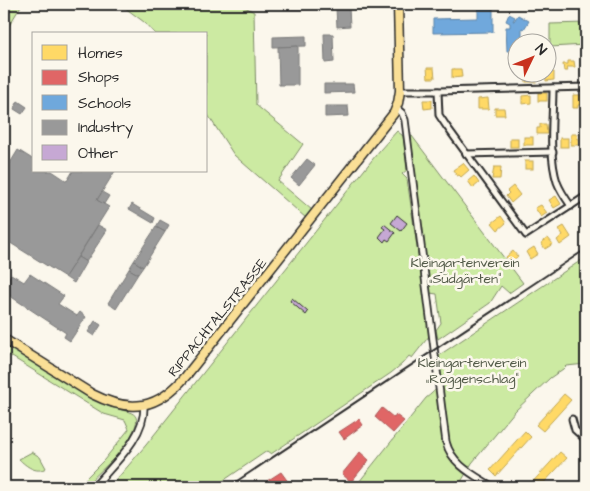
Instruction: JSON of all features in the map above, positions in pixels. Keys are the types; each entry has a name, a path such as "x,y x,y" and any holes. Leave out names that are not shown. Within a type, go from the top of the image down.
{"main road":[{"path":"396,108 400,91 398,4"},
{"name":"RIPPACHTALSTRASSE","path":"4,339 107,402 131,407 144,406 171,393 386,124 396,108"}],"street":[{"path":"400,91 438,92 586,87"},
{"path":"553,88 552,152 557,184 571,206"},
{"path":"438,92 440,114 466,154 526,235 586,196"},
{"path":"396,108 402,113 405,120 446,442 452,458 493,487"},
{"path":"466,154 552,152"},
{"path":"94,487 136,436 142,422 144,406"},
{"path":"572,419 575,430 586,440"}],"green space":[{"path":"6,4 22,4 4,34 4,8"},
{"path":"120,4 240,4 254,12 256,105 303,144 278,181 312,210 306,218 234,155 208,115 208,32 153,32 144,22"},
{"path":"585,23 585,45 558,47 558,32 550,32 550,24"},
{"path":"397,131 403,136 407,170 402,174 407,179 430,335 412,358 409,356 391,373 271,454 267,451 214,487 110,487 146,445"},
{"name":"Kleingartenverein „Südgärten“","path":"412,136 523,283 509,293 501,286 490,303 438,339 436,330 441,323 437,294 430,293 409,137"},
{"name":"Kleingartenverein „Roggenschlag“","path":"586,257 586,364 566,366 550,378 515,411 472,463 458,487 355,487 439,384 441,375 438,356"},
{"path":"4,342 105,405 129,412 136,417 134,430 128,441 133,440 84,487 77,487 104,460 129,429 125,420 104,414 4,352"},
{"path":"32,452 40,457 46,468 35,470 19,459"}],"building: Homes":[{"path":"568,61 574,61 575,67 567,67 568,71 564,71 563,64 568,64"},
{"path":"427,68 434,68 435,78 428,78"},
{"path":"452,69 461,69 462,77 452,78"},
{"path":"538,93 547,93 547,101 538,101"},
{"path":"531,95 531,103 522,104 522,96"},
{"path":"573,95 584,95 584,105 578,105 578,108 573,108"},
{"path":"488,98 489,109 478,109 478,99"},
{"path":"423,100 432,100 432,108 424,109"},
{"path":"495,108 504,108 505,115 495,115"},
{"path":"540,124 546,124 547,134 537,134 537,128 540,128"},
{"path":"571,134 577,134 579,145 571,145"},
{"path":"524,137 533,137 533,145 524,145"},
{"path":"510,138 518,138 518,147 510,147"},
{"path":"560,138 568,138 568,147 560,147"},
{"path":"525,161 533,161 533,169 525,169"},
{"path":"463,163 469,170 461,177 457,176 453,170"},
{"path":"494,167 501,167 500,179 492,179"},
{"path":"474,176 479,183 473,188 468,181"},
{"path":"513,186 520,195 511,203 506,196 509,193 507,191"},
{"path":"556,196 561,204 554,208 549,200"},
{"path":"541,205 547,213 541,217 535,208"},
{"path":"501,216 506,223 498,230 492,223"},
{"path":"564,226 571,237 560,245 557,240 563,235 559,229"},
{"path":"548,238 553,244 545,249 541,243"},
{"path":"534,247 538,254 530,259 526,252"},
{"path":"513,251 518,257 510,262 506,257"},
{"path":"564,394 571,400 543,431 536,425"},
{"path":"525,431 531,437 496,476 490,470"},
{"path":"560,452 567,458 540,487 528,487"}],"building: Shops":[{"path":"382,408 394,418 396,415 404,421 393,433 375,417"},
{"path":"359,419 363,425 344,439 339,432"},
{"path":"360,452 369,460 351,482 342,474"},
{"path":"281,472 289,483 283,487 271,487 267,481"}],"building: Schools":[{"path":"478,4 493,4 493,32 433,33 433,19 478,18"},
{"path":"509,14 515,17 513,21 518,15 529,21 524,29 522,28 522,32 508,32 508,51 506,27 510,27 510,23 506,21"}],"building: Industry":[{"path":"291,4 310,4 310,9 291,9"},
{"path":"336,8 349,8 350,26 337,27"},
{"path":"324,34 333,34 334,62 325,63"},
{"path":"306,36 306,46 273,47 273,37"},
{"path":"298,46 298,85 279,85 278,47"},
{"path":"324,84 353,84 354,92 324,93"},
{"path":"18,101 27,107 22,114 14,109"},
{"path":"325,106 348,106 349,116 325,117"},
{"path":"18,150 32,159 32,172 54,172 67,181 72,172 114,172 97,200 109,207 65,277 4,239 4,173"},
{"path":"307,159 315,165 299,185 291,178"},
{"path":"102,192 109,196 104,204 97,200"},
{"path":"132,204 155,218 153,223 129,209"},
{"path":"160,220 169,225 165,232 156,227"},
{"path":"98,225 107,230 86,262 78,257"},
{"path":"156,227 165,232 143,267 134,261"},
{"path":"78,257 86,262 74,283 65,277"},
{"path":"134,261 143,267 138,274 129,269"},
{"path":"129,269 138,274 116,309 108,303"},
{"path":"11,274 24,282 30,274 64,296 58,304 77,316 80,312 86,317 70,341 64,337 66,333 4,292 4,285"},
{"path":"95,321 101,325 94,336 88,332"}],"building: Other":[{"path":"397,215 407,223 401,231 391,223"},
{"path":"384,224 395,233 389,241 386,239 384,242 379,237 385,229 382,227"},
{"path":"292,298 308,312 306,315 290,301"}],"railway":[{"path":"228,487 586,249"}]}
